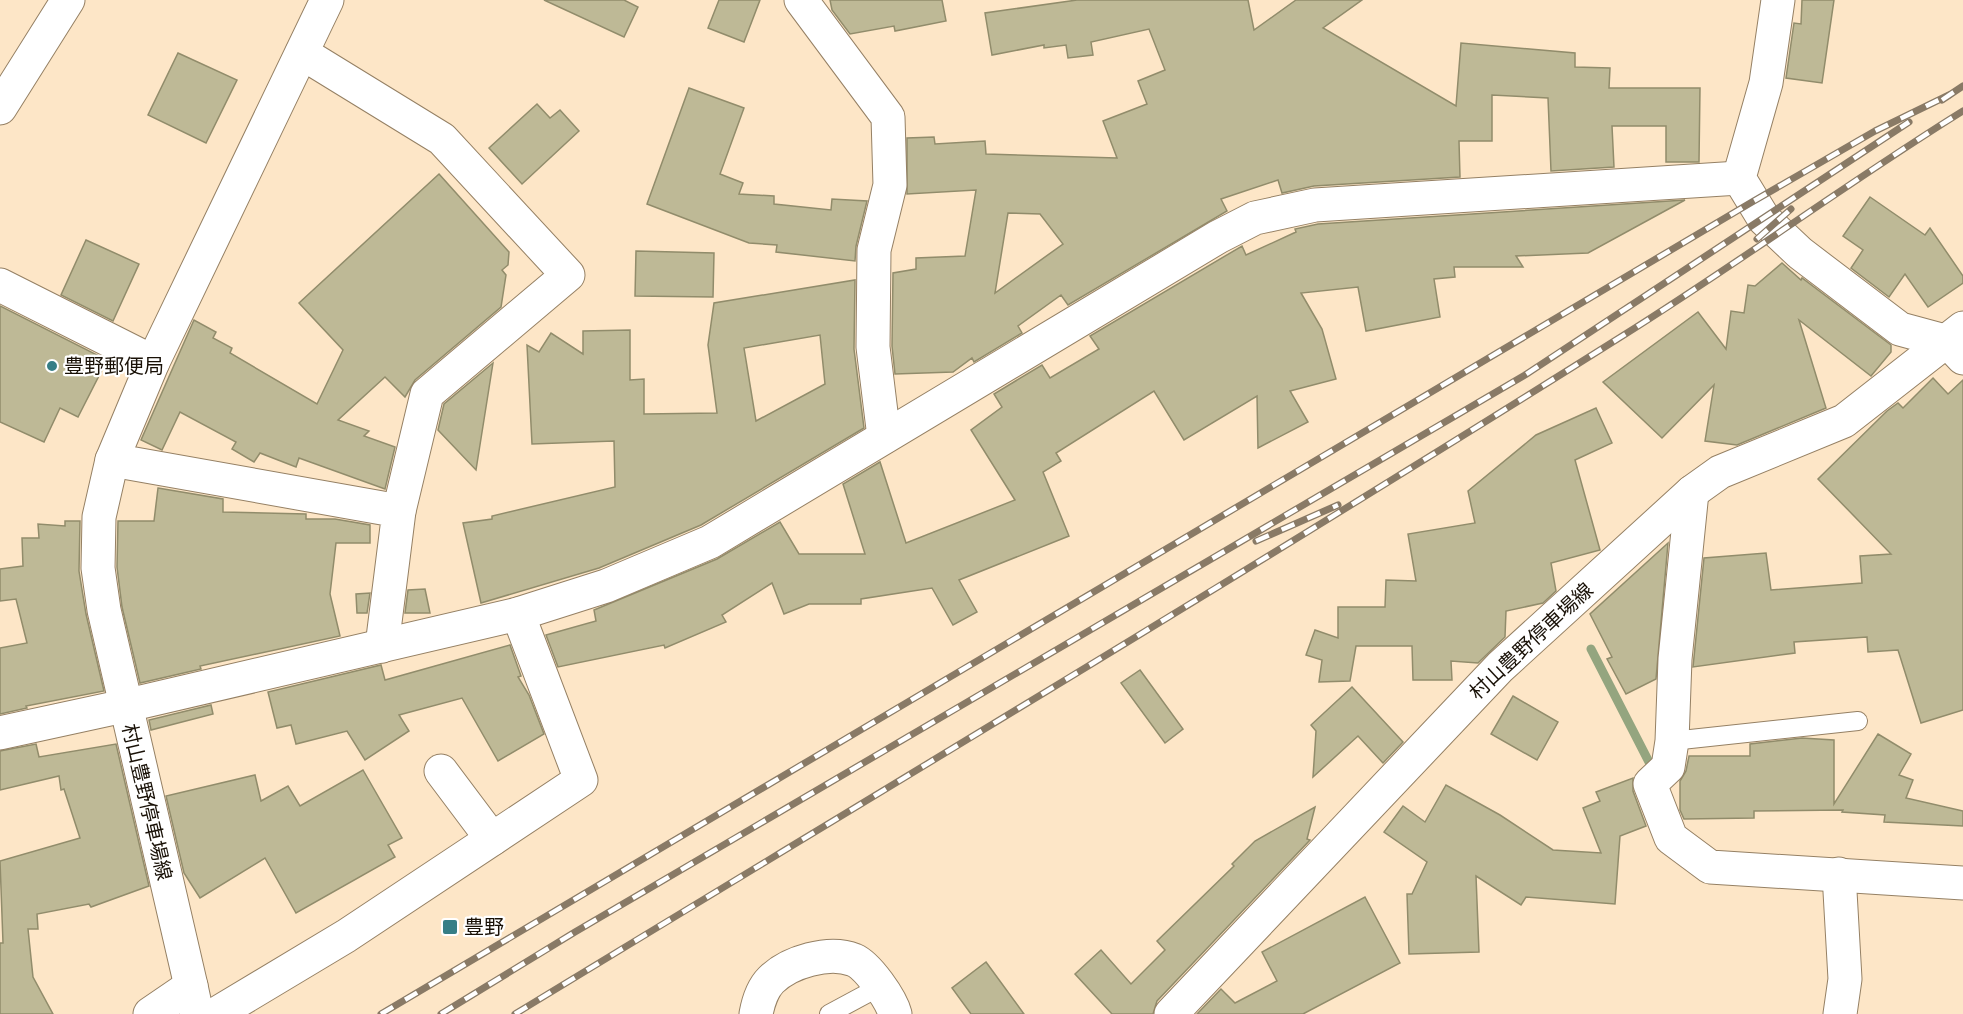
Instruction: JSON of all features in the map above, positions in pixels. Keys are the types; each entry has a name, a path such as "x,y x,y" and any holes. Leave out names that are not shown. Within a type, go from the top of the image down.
{"street":[{"path":"0,108 68,0"},
{"path":"327,0 153,362 112,460 99,517 98,568 124,706 518,614 606,586 710,542 1208,243 1255,218 1316,205 1739,178"},
{"path":"801,0 888,117 890,185 874,260 873,347 884,437"},
{"path":"1778,0 1766,83 1739,178 1764,219 1800,253 1900,329 1958,343"},
{"path":"302,52 442,139 568,275 427,394 399,512 382,646"},
{"path":"0,285 153,362"},
{"name":"村山豊野停車場線","path":"1172,1014 1500,667 1692,492 1720,472 1844,421 1958,343"},
{"path":"112,460 399,512"},
{"path":"1692,492 1675,659 1672,741 1668,767 1650,784 1671,838 1710,867 1963,883"},
{"path":"216,1014 346,936 581,780 518,614"},
{"name":"村山豊野停車場線","path":"0,733 124,706 194,1000"},
{"path":"441,771 492,839"},
{"path":"1839,874 1845,979 1840,1014"},
{"path":"756,1014 758,1004 771,981 790,968 825,955 855,960 888,1000"},
{"path":"150,1014 194,1000"}],"lane":[{"path":"1672,741 1858,721"},
{"path":"829,1014 888,1000"}],"building":[{"path":"544,0 624,0 638,7 624,37"},
{"path":"719,0 760,0 744,42 708,28"},
{"path":"830,0 942,0 946,21 895,31 894,26 850,34 832,10"},
{"path":"1077,0 1248,0 1254,30 1296,0 1362,0 1323,28 1456,106 1461,43 1575,53 1575,67 1610,68 1609,88 1700,88 1699,162 1666,162 1666,126 1612,126 1614,167 1551,171 1548,98 1492,95 1492,141 1459,141 1460,177 1314,186 1282,193 1278,180 1221,199 1227,211 1068,305 1061,295 1018,326 1022,333 974,362 972,358 953,372 895,374 892,346 893,273 916,269 916,258 965,256 976,190 907,194 907,138 934,137 935,144 985,141 986,154 1117,158 1103,121 1147,104 1138,81 1165,70 1149,29 1091,42 1093,55 1068,58 1066,45 1044,48 1044,45 992,55 985,13","holes":["1008,213 1040,214 1063,244 995,293"]},
{"path":"1802,0 1834,0 1822,83 1786,78 1794,23 1801,24"},
{"path":"178,53 237,80 206,143 148,115"},
{"path":"689,88 744,108 720,174 743,183 739,194 774,196 774,204 831,210 832,199 867,201 856,246 855,261 776,252 777,245 749,243 647,204"},
{"path":"537,104 550,118 560,110 579,131 522,184 489,148"},
{"path":"439,174 509,252 508,265 502,270 506,275 501,307 415,380 405,397 385,377 338,420 369,431 364,436 395,447 385,489 299,458 296,467 260,453 254,462 232,449 236,442 180,412 162,450 141,440 194,320 216,332 213,338 232,348 230,353 317,404 343,350 299,303"},
{"path":"1870,197 1925,235 1930,228 1963,276 1963,283 1928,307 1905,274 1889,297 1851,268 1863,250 1843,236"},
{"path":"1685,200 1588,253 1516,256 1523,267 1454,267 1455,277 1434,279 1440,317 1366,331 1358,287 1301,293 1322,329 1336,379 1290,391 1308,422 1258,448 1257,396 1184,440 1154,391 1056,453 1061,461 1043,472 1069,536 959,580 977,612 953,625 932,588 861,599 861,604 809,604 784,614 772,583 722,615 726,622 665,648 664,645 558,667 546,635 596,621 594,610 717,559 780,522 799,554 865,554 843,484 880,462 906,543 1015,500 971,430 1002,407 994,394 1042,365 1050,378 1099,349 1090,336 1242,246 1246,255 1296,232 1295,229 1318,224"},
{"path":"86,240 139,264 113,321 61,295"},
{"path":"636,251 714,253 713,297 635,296"},
{"path":"1782,263 1801,280 1802,278 1891,345 1891,352 1871,376 1799,320 1826,408 1737,445 1705,441 1714,385 1662,438 1603,382 1698,312 1726,349 1731,311 1744,313 1748,285 1755,286"},
{"path":"855,280 854,349 864,428 701,525 599,568 481,603 463,523 492,519 492,516 615,487 614,441 532,444 527,345 539,352 551,333 583,354 583,331 630,330 630,380 644,379 644,414 717,413 708,345 714,303","holes":["820,335 825,384 756,421 744,348"]},
{"name":"豊野郵便局","path":"0,306 107,360 78,417 60,408 44,442 0,422"},
{"path":"493,363 476,470 438,430 444,404"},
{"path":"1933,378 1948,394 1963,380 1963,710 1921,723 1898,650 1868,652 1867,637 1794,642 1795,653 1693,667 1704,558 1766,553 1771,590 1862,583 1860,556 1891,554 1818,479 1887,411 1898,403 1903,408"},
{"path":"1596,408 1612,443 1575,460 1600,550 1551,563 1556,591 1543,603 1506,611 1505,637 1478,663 1451,661 1452,680 1413,680 1412,646 1356,646 1350,681 1319,682 1322,660 1306,655 1315,630 1338,638 1338,607 1385,607 1386,580 1416,581 1408,534 1475,523 1468,491 1536,435"},
{"path":"158,488 223,499 223,512 306,514 306,519 335,519 370,525 370,543 336,543 330,594 340,636 200,666 201,669 140,683 122,607 117,567 118,521 154,521"},
{"path":"65,521 80,521 79,571 86,614 104,691 26,706 27,708 0,714 0,648 27,643 16,599 0,601 0,569 23,566 22,538 39,538 38,524 65,526"},
{"path":"1668,543 1656,679 1626,694 1607,659 1612,657 1590,614"},
{"path":"425,589 430,613 405,613 408,590"},
{"path":"370,593 367,613 357,613 356,594"},
{"path":"510,645 521,676 518,677 529,695 544,734 498,761 462,698 399,715 409,731 365,760 347,731 296,744 291,725 277,728 268,692 381,665 385,680"},
{"path":"1140,670 1183,729 1165,743 1121,683"},
{"path":"1352,687 1403,742 1383,763 1358,736 1313,777 1316,731 1311,725"},
{"path":"1513,696 1558,722 1537,760 1491,734"},
{"path":"211,705 213,714 151,730 149,720"},
{"path":"1878,734 1911,754 1899,775 1913,780 1906,798 1963,811 1963,826 1884,822 1885,815 1842,812 1843,810 1754,811 1754,818 1684,819 1680,810 1680,781 1686,771 1689,756 1750,756 1750,744 1802,738 1834,740 1834,804"},
{"path":"36,744 39,757 116,744 149,886 91,907 89,904 37,914 38,929 28,929 33,977 53,1014 0,1014 0,943 3,943 0,861 80,838 64,789 61,790 59,776 0,790 0,751"},
{"path":"363,770 402,838 388,845 395,857 296,913 265,858 200,898 184,873 166,796 255,775 261,801 288,786 300,806"},
{"path":"1633,778 1633,791 1646,826 1620,836 1615,904 1526,897 1521,905 1476,876 1479,952 1409,954 1407,894 1412,894 1427,862 1384,832 1403,806 1425,822 1446,785 1500,815 1553,850 1601,853 1583,808 1600,801 1596,792"},
{"path":"1315,807 1307,839 1310,840 1157,1001 1153,1014 1112,1014 1075,974 1101,950 1131,984 1165,950 1157,941 1234,866 1232,864 1255,841"},
{"path":"1365,897 1400,963 1303,1014 1197,1014 1221,989 1235,1003 1277,981 1262,952"},
{"path":"986,962 1024,1014 971,1014 952,988"}],"waterway":[{"path":"1591,649 1649,762"}],"railway":[{"path":"1942,100 1963,86"},
{"path":"381,1014 1752,202 1875,131 1949,95"},
{"path":"515,1014 1489,420 1669,306 1963,111"},
{"path":"441,1014 575,932 1525,375 1909,122"},
{"path":"1757,239 1791,209"},
{"path":"1256,541 1338,505"}],"place":[{"name":"豊野郵便局","path":"52,366"},
{"name":"豊野","path":"450,927"}]}
